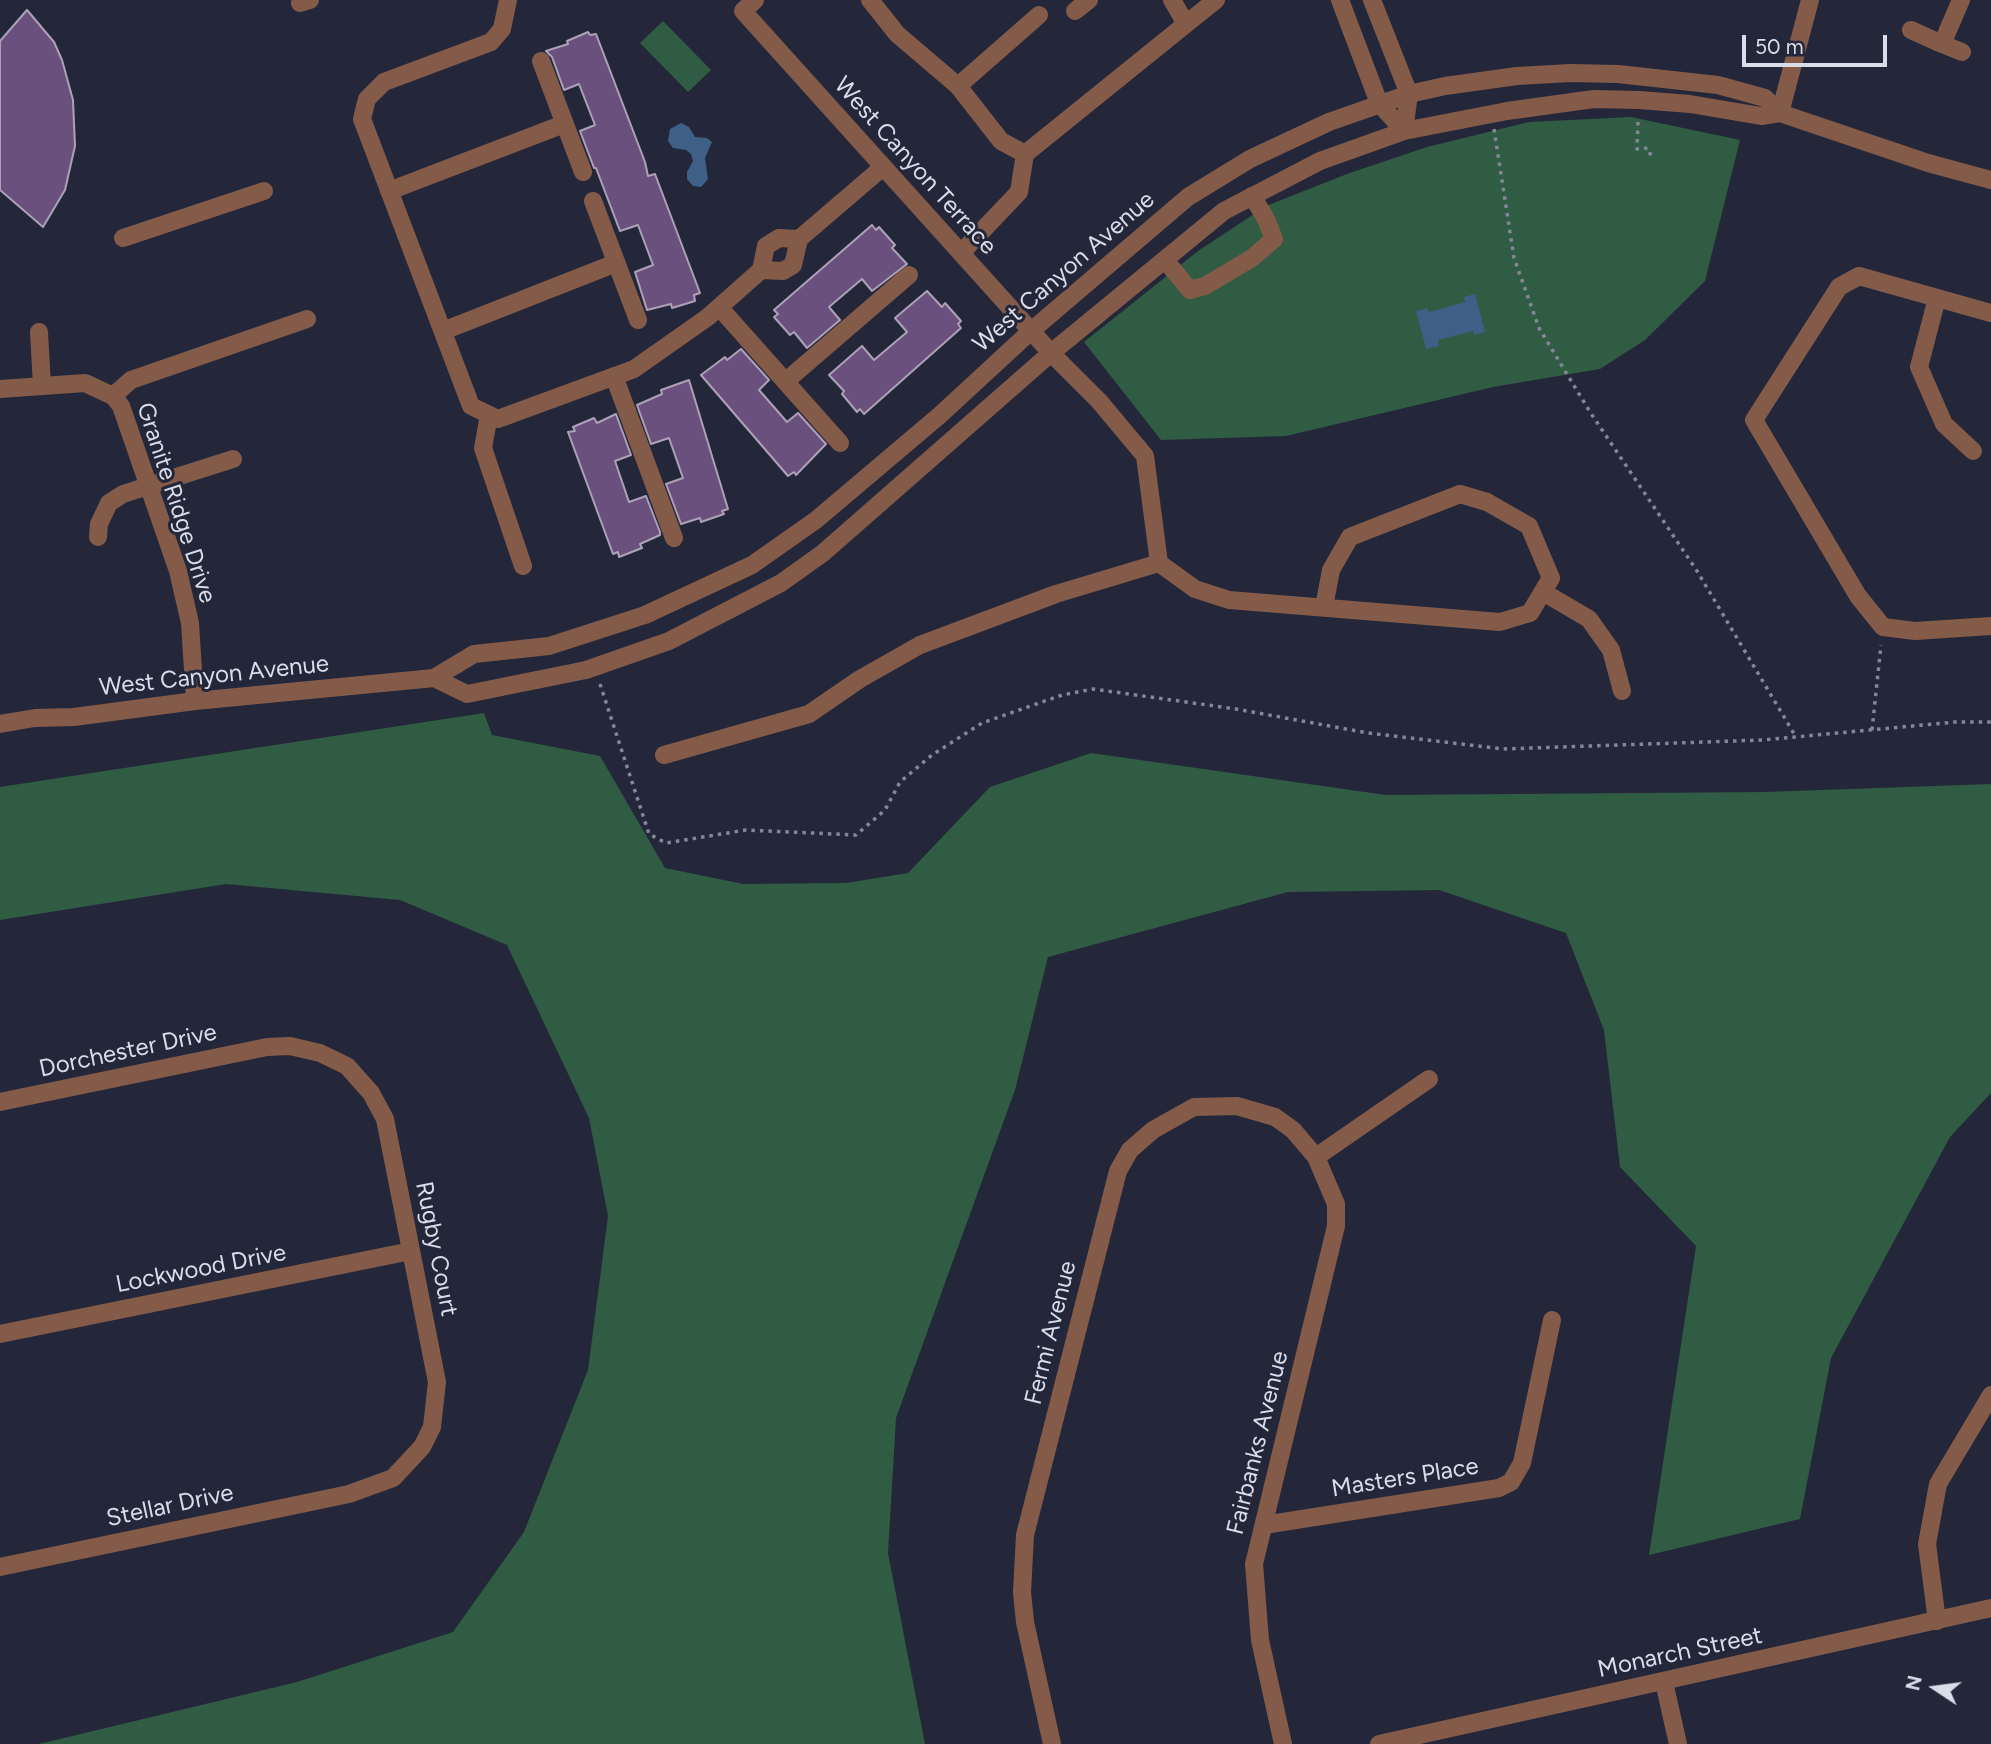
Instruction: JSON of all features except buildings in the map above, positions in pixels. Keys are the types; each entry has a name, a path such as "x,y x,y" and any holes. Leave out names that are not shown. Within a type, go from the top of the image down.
{"street":[{"path":"508,0 502,29 491,42 384,82 367,99 362,119 471,406 498,419 634,369 719,307 761,270 764,251 769,242 779,238 799,239"},
{"path":"870,0 897,34 958,86 1001,141 1025,154"},
{"path":"1172,0 1186,24"},
{"path":"961,253 1019,192 1025,154 1216,0"},
{"path":"1340,0 1380,103 1404,131"},
{"path":"1372,0 1409,94 1404,131"},
{"path":"1780,113 1810,0"},
{"path":"1942,44 1961,0"},
{"name":"West Canyon Terrace","path":"749,5 883,167 1051,353 1099,401 1145,456 1159,563"},
{"path":"958,86 1039,15"},
{"path":"1911,30 1962,52"},
{"path":"541,61 583,173"},
{"name":"West Canyon Avenue","path":"0,724 195,701 434,678 474,654 549,646 645,615 752,565 816,520 1188,197 1250,159 1329,122 1409,94 1517,76 1618,74 1718,85 1765,98 1780,113 1928,163 1991,180"},
{"name":"West Canyon Avenue","path":"434,678 467,694 596,666 668,641 781,583 823,553 1051,353 1224,211 1320,162 1404,131 1492,114 1594,99 1690,104 1761,116 1780,113"},
{"path":"389,191 564,124"},
{"path":"761,270 789,269 796,260 799,239 883,167"},
{"path":"123,238 264,191"},
{"path":"1165,260 1190,289 1205,286 1252,258 1274,239 1265,216 1252,196"},
{"path":"593,201 638,320"},
{"path":"443,331 616,263"},
{"path":"786,381 909,275"},
{"path":"1991,313 1859,276 1839,287 1754,420 1857,596 1883,627 1915,631 1991,626"},
{"path":"1937,298 1919,367 1944,424 1973,451"},
{"path":"719,307 840,443"},
{"path":"113,396 131,380 307,319"},
{"path":"39,332 42,386"},
{"path":"614,376 674,538"},
{"name":"Granite Ridge Drive","path":"0,389 85,383 113,396 121,406 178,571 190,623 195,701"},
{"path":"489,415 483,448 523,565"},
{"path":"98,537 99,524 109,503 123,494 233,459"},
{"path":"664,755 808,715 860,679 920,645 1056,594 1159,563 1195,589 1229,600 1500,622 1530,613 1551,578 1529,526 1487,502 1460,494 1350,537 1331,570 1324,607"},
{"path":"1543,592 1589,618 1611,650 1622,691"},
{"name":"Rugby Court","path":"267,1047 289,1046 320,1053 347,1066 371,1093 385,1119 437,1382 432,1427 422,1447 393,1478 349,1494"},
{"name":"Dorchester Drive","path":"0,1102 267,1047"},
{"path":"1316,1157 1429,1079"},
{"name":"Fermi Avenue","path":"1052,1744 1025,1622 1022,1592 1025,1535 1118,1171 1130,1150 1153,1130 1194,1107 1237,1106 1275,1117 1293,1130 1316,1157"},
{"name":"Fairbanks Avenue","path":"1283,1744 1260,1640 1254,1564 1336,1226 1336,1204 1316,1157"},
{"name":"Lockwood Drive","path":"0,1334 411,1251"},
{"name":"Masters Place","path":"1264,1525 1499,1488 1511,1482 1522,1463 1552,1320"},
{"path":"1937,1621 1927,1544 1938,1484 1991,1395"},
{"name":"Stellar Drive","path":"0,1567 349,1494"},
{"name":"Monarch Street","path":"1379,1744 1991,1608"},
{"path":"1664,1682 1678,1744"}],"path":[{"path":"1492,114 1514,258 1539,328 1590,412 1697,571 1796,737"},
{"path":"1638,122 1637,149 1648,148 1652,159"},
{"path":"1872,730 1883,627"},
{"path":"596,666 601,689 649,834 666,843 746,830 856,835 885,810 900,782 932,755 982,723 1062,695 1093,689 1236,709 1368,733 1503,749 1796,737 1955,722 1991,722"}],"green space":[{"path":"663,21 711,70 688,92 640,43"},
{"path":"1631,117 1740,140 1705,281 1645,340 1600,369 1493,387 1286,436 1161,440 1084,342 1198,251 1266,206 1347,174 1427,147 1529,122"},
{"path":"484,713 492,735 600,756 665,868 743,884 846,883 908,873 990,787 1091,753 1386,795 1765,792 1991,784 1991,1093 1950,1137 1831,1358 1800,1519 1649,1555 1696,1246 1620,1167 1604,1030 1566,933 1439,890 1288,892 1048,957 1015,1090 896,1418 888,1553 925,1744 39,1744 297,1682 453,1632 524,1532 588,1370 608,1216 589,1118 507,945 400,900 226,884 0,920 0,787"}],"water":[{"path":"681,123 689,127 695,137 707,138 712,142 705,158 708,179 701,187 693,186 687,179 687,172 693,161 691,154 686,150 673,148 668,141 670,129"},
{"path":"1475,294 1485,332 1474,335 1473,331 1438,340 1439,346 1426,349 1416,311 1427,308 1429,312 1465,302 1464,297"}]}
